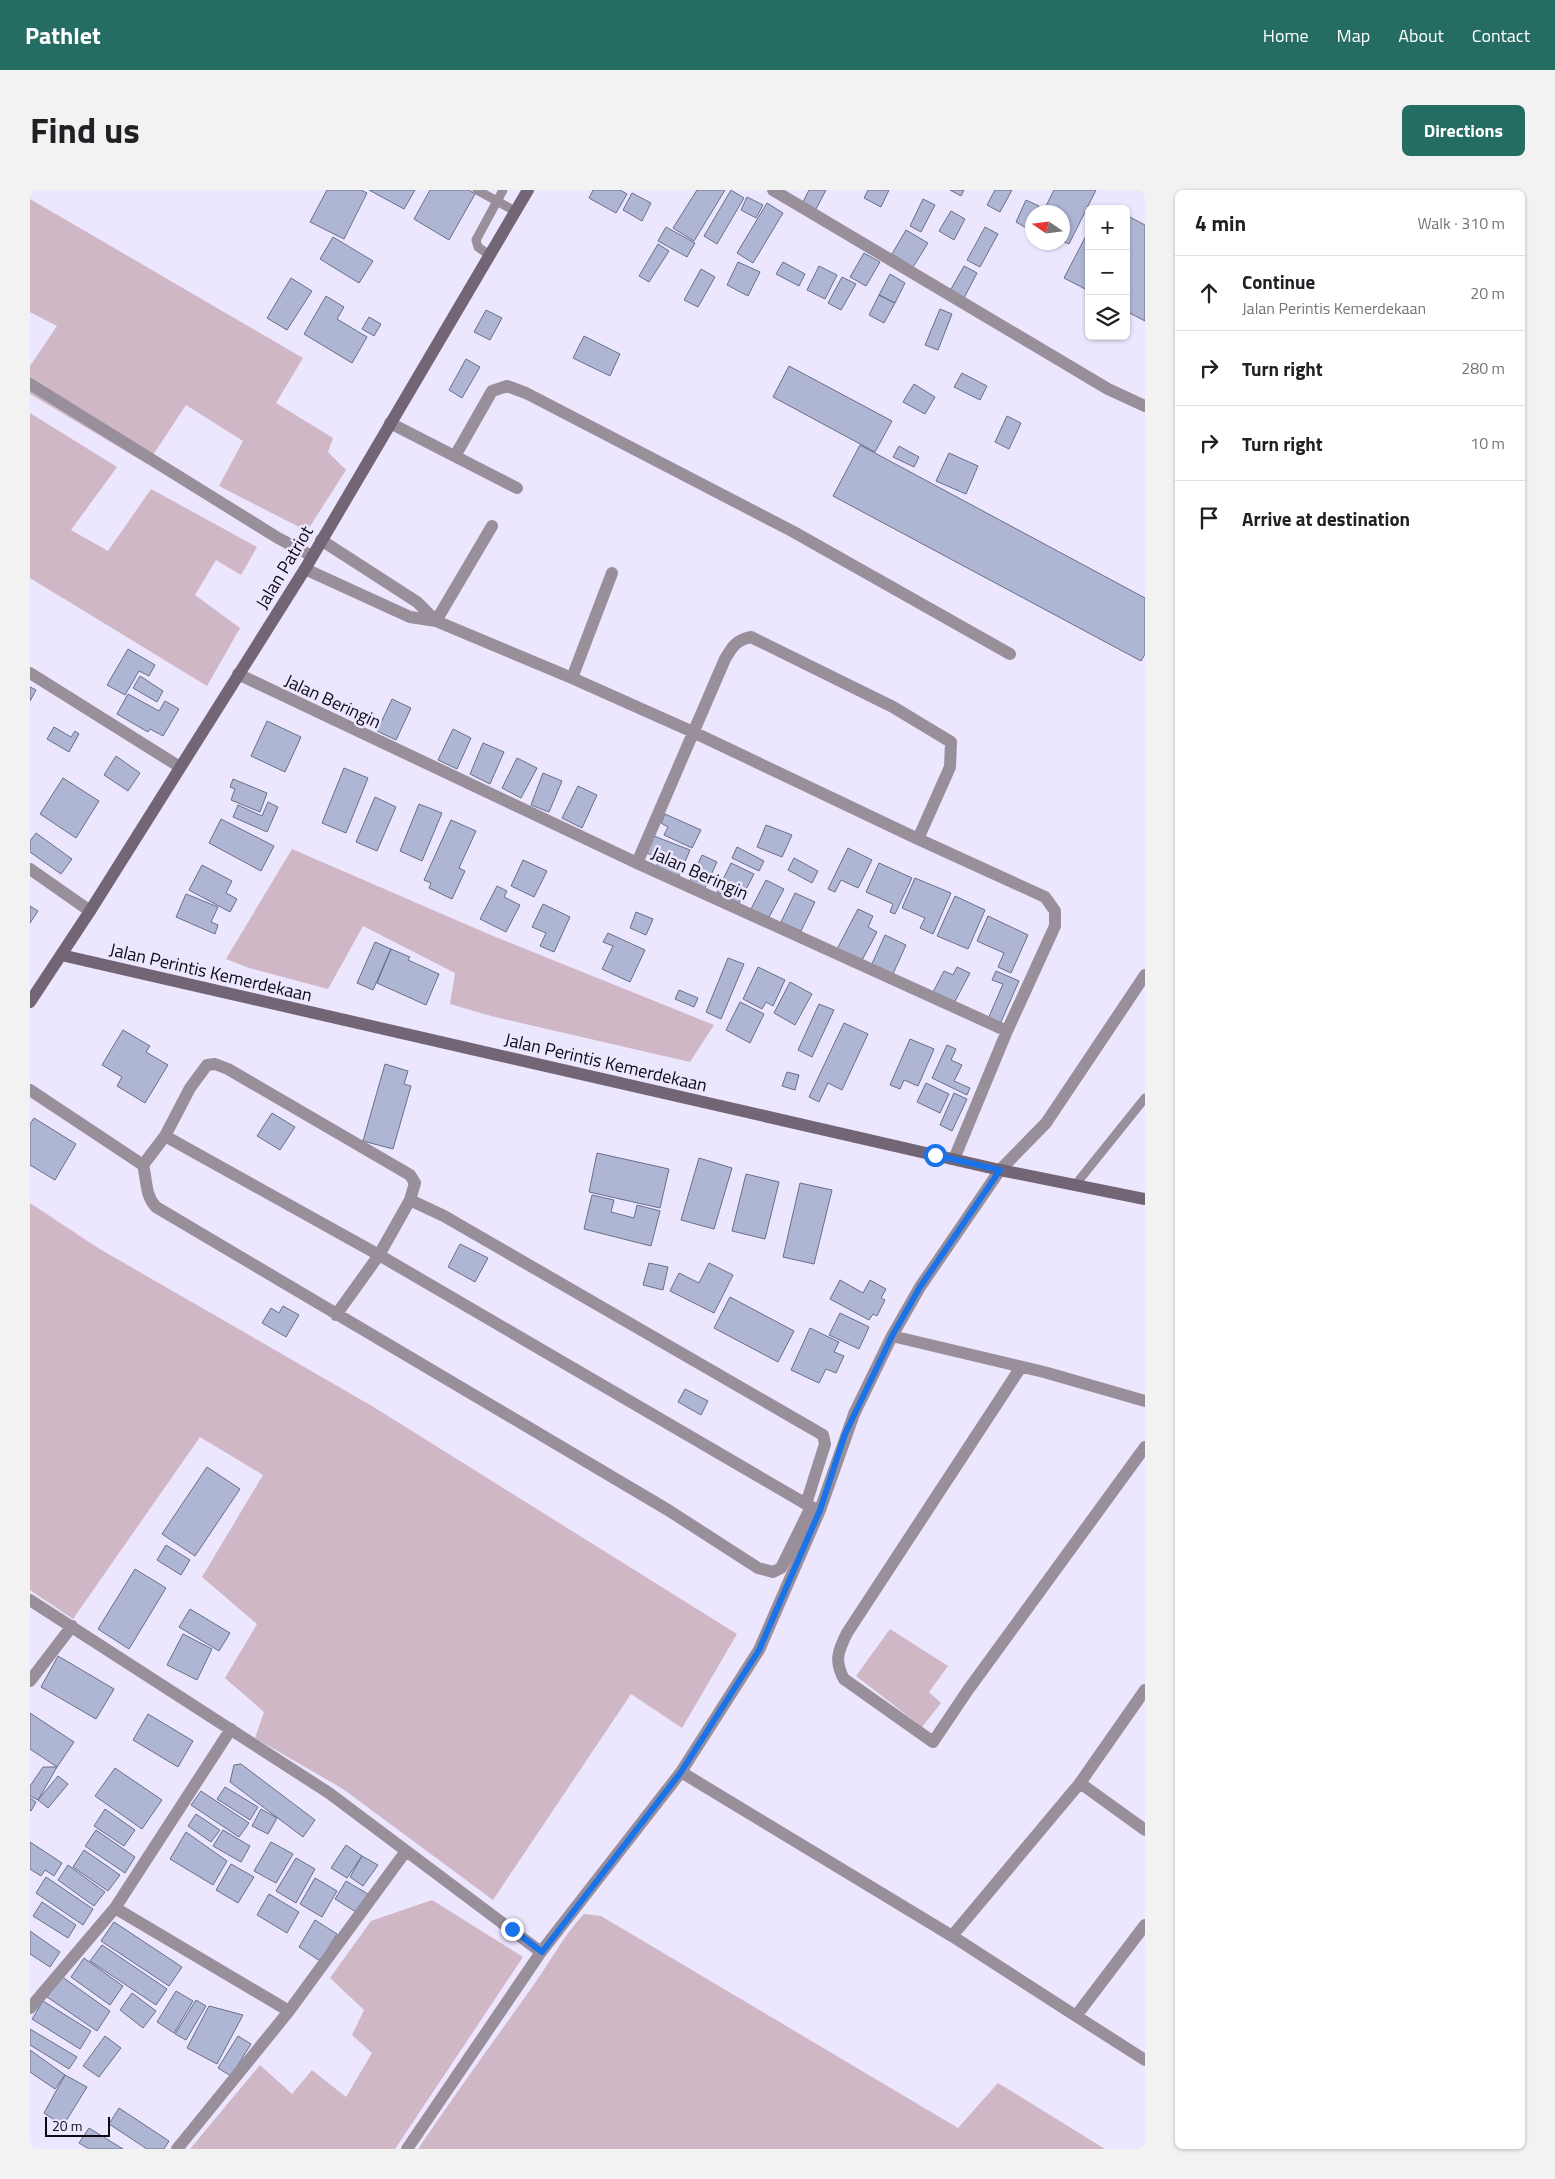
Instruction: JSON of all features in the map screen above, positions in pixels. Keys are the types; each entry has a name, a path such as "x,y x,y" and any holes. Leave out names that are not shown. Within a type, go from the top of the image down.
{"street":[{"name":"Jalan Patriot","path":"30,1002 34,988 61,955 180,767 246,678 313,573 312,556 325,542 528,190"},
{"path":"773,190 1108,389 1145,406"},
{"path":"30,384 296,549 312,556"},
{"path":"455,456 492,391 507,386 526,393 784,526 1010,654"},
{"path":"392,423 517,488"},
{"path":"436,621 492,526"},
{"path":"325,542 417,602 436,621"},
{"path":"313,573 410,617 436,621 572,678 693,732 918,840 1046,898 1055,911 1055,926 1006,1031 954,1159"},
{"path":"572,678 612,573"},
{"path":"637,863 725,659 734,644 741,639 751,637 892,706 951,742 950,767 918,840"},
{"path":"30,673 180,767"},
{"name":"Jalan Beringin","path":"246,678 637,863 1006,1031"},
{"path":"30,869 90,911"},
{"name":"Jalan Perintis Kemerdekaan","path":"61,955 1000,1170 1145,1199"},
{"path":"336,1315 378,1254 410,1200 415,1183 410,1175 218,1064 210,1064 199,1074 164,1136 143,1165 150,1201 156,1207 336,1315 668,1510 758,1568 773,1572 781,1568 812,1507 892,1336 920,1287 1000,1170 1046,1123 1145,975"},
{"path":"30,1090 143,1165"},
{"path":"164,1136 378,1254 812,1507"},
{"path":"407,2149 542,1952 681,1772 759,1650 812,1507 825,1444 824,1435 444,1216 410,1200"},
{"path":"892,1336 1021,1367 1145,1401"},
{"path":"1021,1367 847,1633 839,1649 837,1663 844,1679 933,1742 968,1690 1145,1447"},
{"path":"30,1600 329,1793 542,1952"},
{"path":"30,1681 72,1626"},
{"path":"952,1936 1080,1783 1145,1690"},
{"path":"30,2008 116,1908 230,1729"},
{"path":"681,1772 952,1936 1145,2060"},
{"path":"1080,1783 1145,1830"},
{"path":"178,2149 289,2011 406,1851"},
{"path":"116,1908 289,2011"},
{"path":"1076,2016 1145,1925"}],"lane":[{"path":"477,190 515,211"},
{"path":"490,255 478,247 476,240 504,190"},
{"path":"1076,1184 1145,1098"}],"shaded area":[{"path":"30,199 303,358 276,403 333,438 328,452 346,470 307,531 219,486 243,441 186,405 147,464 30,394 30,366 57,326 30,312"},
{"path":"30,413 117,467 71,530 108,551 151,489 257,547 241,575 216,560 195,595 240,628 207,686 30,578"},
{"path":"292,849 486,933 714,1025 690,1062 491,1016 450,1004 455,973 363,926 328,989 249,968 226,959"},
{"path":"30,1203 98,1248 372,1406 737,1634 682,1728 631,1694 493,1900 343,1789 255,1738 264,1712 225,1678 257,1624 202,1577 263,1475 200,1437 73,1619 30,1590"},
{"path":"890,1629 948,1666 929,1692 941,1703 922,1727 856,1676"},
{"path":"432,1900 523,1957 395,2149 190,2149 260,2065 292,2094 312,2070 346,2097 372,2053 352,2035 364,2010 330,1978 371,1921"},
{"path":"584,1914 601,1916 958,2128 998,2083 1105,2149 418,2149 564,1939"}],"building":[{"path":"327,190 361,190 367,193 344,239 310,222"},
{"path":"369,190 415,190 404,209"},
{"path":"430,190 469,190 475,194 449,240 414,219"},
{"path":"593,190 620,190 627,194 616,213 589,198"},
{"path":"697,190 725,190 694,241 673,228"},
{"path":"731,190 744,198 717,244 704,236"},
{"path":"809,190 826,190 816,209 803,202"},
{"path":"868,190 889,190 881,207 864,198"},
{"path":"950,190 964,190 961,196"},
{"path":"995,190 1012,190 1000,212 987,205"},
{"path":"1054,190 1096,190 1088,205 1085,205 1085,212 1070,242 1070,205 1046,205"},
{"path":"632,193 651,203 642,221 623,210"},
{"path":"747,197 763,205 756,218 741,210"},
{"path":"923,199 935,205 921,232 910,226"},
{"path":"1026,200 1037,205 1025,205 1025,227 1016,222"},
{"path":"767,203 783,213 753,263 737,253"},
{"path":"951,211 965,219 954,240 939,231"},
{"path":"1130,217 1145,225 1145,321 1130,313"},
{"path":"666,227 695,243 687,257 658,241"},
{"path":"985,227 998,234 980,267 967,260"},
{"path":"906,230 928,243 913,267 892,254"},
{"path":"333,237 373,261 359,283 320,259"},
{"path":"1085,238 1085,289 1064,278"},
{"path":"658,244 669,251 649,282 639,276"},
{"path":"864,253 880,262 866,286 850,277"},
{"path":"738,262 760,272 748,296 727,285"},
{"path":"783,262 805,274 799,286 776,274"},
{"path":"819,266 837,275 825,299 807,290"},
{"path":"964,266 977,273 964,298 950,291"},
{"path":"701,269 715,277 698,307 684,300"},
{"path":"890,274 905,283 895,303 879,295"},
{"path":"842,277 856,284 841,310 828,303"},
{"path":"291,278 312,291 287,330 267,318"},
{"path":"879,295 895,303 884,323 869,315"},
{"path":"326,296 344,307 337,319 367,337 352,363 304,334"},
{"path":"940,309 952,314 938,350 925,345"},
{"path":"486,310 502,318 490,340 474,332"},
{"path":"369,317 381,324 374,336 362,329"},
{"path":"584,336 620,354 610,376 573,358"},
{"path":"466,359 480,367 462,398 449,390"},
{"path":"789,366 892,421 875,452 773,397"},
{"path":"962,373 987,386 980,400 954,387"},
{"path":"914,384 935,397 925,414 903,402"},
{"path":"1007,416 1021,423 1009,449 995,442"},
{"path":"860,445 1145,598 1145,654 1141,661 833,496"},
{"path":"899,446 919,457 914,467 893,457"},
{"path":"949,453 978,466 966,494 936,481"},
{"path":"128,649 155,665 149,676 139,671 125,695 107,685"},
{"path":"140,676 163,691 157,702 133,688"},
{"path":"30,687 36,690 30,701"},
{"path":"128,694 159,711 165,701 179,709 163,736 150,729 148,732 117,714"},
{"path":"392,699 411,708 396,740 377,731"},
{"path":"267,721 301,737 285,772 251,756"},
{"path":"54,727 71,737 75,731 79,734 69,752 47,739"},
{"path":"453,729 471,738 457,769 438,760"},
{"path":"483,743 504,752 490,784 470,774"},
{"path":"116,756 140,773 128,791 104,775"},
{"path":"517,758 537,768 521,798 502,788"},
{"path":"344,768 368,778 346,833 322,823"},
{"path":"543,773 562,781 549,812 531,805"},
{"path":"63,778 99,801 76,838 40,814"},
{"path":"233,779 267,793 260,812 231,800 235,789 230,787"},
{"path":"578,786 597,795 582,828 562,818"},
{"path":"375,797 396,807 377,851 356,842"},
{"path":"268,802 278,807 267,832 233,817 238,805 262,816"},
{"path":"419,804 442,813 422,861 400,851"},
{"path":"665,814 701,830 692,848 664,835 668,827 661,823"},
{"path":"221,819 274,846 261,871 209,843"},
{"path":"451,820 476,831 459,868 465,871 452,899 429,888 431,883 424,880"},
{"path":"766,825 792,835 782,857 757,847"},
{"path":"36,833 72,859 61,874 30,852 30,841"},
{"path":"654,836 690,850 679,876 656,867 660,859 647,853"},
{"path":"737,847 764,861 759,871 732,858"},
{"path":"848,848 872,860 858,888 841,880 835,892 828,889"},
{"path":"702,855 717,862 705,888 690,881"},
{"path":"794,858 818,871 812,883 788,870"},
{"path":"523,860 547,871 534,897 511,886"},
{"path":"731,863 754,874 739,903 717,892"},
{"path":"879,863 912,878 895,914 890,912 893,904 866,892"},
{"path":"202,865 232,881 226,893 237,899 230,912 189,890"},
{"path":"915,878 951,893 933,934 920,928 925,918 902,908"},
{"path":"766,880 784,889 768,919 751,909"},
{"path":"497,886 507,891 504,897 520,905 506,932 480,919"},
{"path":"795,893 815,902 801,931 781,922"},
{"path":"186,894 218,907 211,922 218,925 215,934 176,917"},
{"path":"955,896 985,910 968,949 937,936"},
{"path":"543,904 570,917 554,952 540,946 546,933 532,927"},
{"path":"30,906 38,911 30,923"},
{"path":"858,909 873,916 868,927 877,932 861,962 837,949"},
{"path":"636,912 653,919 646,935 630,928"},
{"path":"988,916 1028,935 1011,973 998,967 1004,953 977,941"},
{"path":"608,933 645,950 630,982 602,969 613,946 603,942"},
{"path":"885,935 906,945 892,976 871,966"},
{"path":"375,942 391,949 373,990 357,983"},
{"path":"391,949 410,957 408,960 439,974 426,1005 377,983"},
{"path":"728,958 744,964 721,1019 706,1012"},
{"path":"758,967 785,980 773,1006 766,1002 762,1009 743,999"},
{"path":"957,967 970,973 953,1005 932,994 944,971 953,975"},
{"path":"996,971 1019,981 1000,1024 988,1019 1003,984 992,980"},
{"path":"790,982 812,994 795,1025 774,1013"},
{"path":"679,990 698,998 694,1007 675,999"},
{"path":"740,1002 764,1014 750,1043 726,1030"},
{"path":"819,1004 834,1010 812,1057 798,1050"},
{"path":"844,1023 868,1034 842,1090 828,1083 819,1102 809,1097"},
{"path":"123,1030 150,1046 146,1052 168,1065 145,1103 117,1086 122,1077 102,1065"},
{"path":"910,1039 934,1049 918,1086 904,1080 900,1089 890,1085"},
{"path":"947,1045 956,1049 951,1060 962,1065 954,1081 970,1088 967,1095 932,1078"},
{"path":"385,1064 408,1071 404,1084 411,1086 393,1149 363,1141"},
{"path":"787,1072 799,1075 795,1090 782,1086"},
{"path":"926,1083 949,1094 940,1113 917,1102"},
{"path":"954,1093 967,1099 952,1131 940,1125"},
{"path":"272,1113 295,1127 280,1150 257,1136"},
{"path":"34,1118 76,1144 55,1180 30,1165 30,1124"},
{"path":"597,1153 669,1169 660,1208 589,1192"},
{"path":"699,1158 732,1168 714,1229 681,1220"},
{"path":"746,1174 779,1182 765,1239 732,1231"},
{"path":"800,1183 832,1190 814,1264 783,1257"},
{"path":"592,1195 614,1200 611,1212 634,1218 637,1205 660,1211 651,1246 584,1229"},
{"path":"460,1244 488,1258 475,1282 448,1267"},
{"path":"649,1263 668,1267 663,1290 643,1285"},
{"path":"709,1263 733,1275 714,1313 670,1291 679,1273 699,1283"},
{"path":"840,1280 863,1293 870,1280 886,1289 881,1298 885,1300 877,1316 873,1314 869,1320 830,1299"},
{"path":"730,1297 794,1331 778,1362 714,1328"},
{"path":"283,1306 299,1315 286,1337 262,1323 271,1308 279,1313"},
{"path":"840,1313 869,1327 859,1349 829,1335"},
{"path":"810,1328 839,1342 834,1352 844,1356 836,1373 826,1369 819,1383 791,1370"},
{"path":"685,1389 708,1401 701,1415 678,1402"},
{"path":"207,1467 240,1489 195,1556 162,1534"},
{"path":"166,1545 190,1560 181,1575 157,1560"},
{"path":"135,1569 166,1588 129,1649 98,1629"},
{"path":"190,1609 230,1633 219,1651 179,1627"},
{"path":"183,1634 212,1649 197,1680 167,1665"},
{"path":"58,1656 114,1689 96,1719 41,1687"},
{"path":"30,1713 74,1742 57,1767 30,1749"},
{"path":"148,1714 193,1741 178,1767 133,1740"},
{"path":"241,1764 315,1820 303,1837 230,1782 234,1765"},
{"path":"43,1767 57,1767 38,1800 30,1796 30,1786"},
{"path":"115,1768 162,1800 142,1829 95,1796"},
{"path":"58,1776 68,1784 48,1808 38,1800"},
{"path":"225,1787 258,1807 250,1820 217,1799"},
{"path":"201,1791 249,1823 239,1837 191,1805"},
{"path":"30,1798 36,1802 31,1811 30,1810"},
{"path":"105,1809 135,1830 124,1846 94,1826"},
{"path":"261,1809 277,1818 268,1834 252,1826"},
{"path":"196,1814 220,1830 211,1842 188,1826"},
{"path":"96,1830 135,1857 125,1873 85,1846"},
{"path":"223,1830 250,1846 241,1862 213,1846"},
{"path":"186,1832 227,1861 213,1885 170,1859"},
{"path":"30,1842 62,1863 54,1876 45,1870 41,1876 30,1869"},
{"path":"271,1842 293,1854 276,1883 254,1871"},
{"path":"346,1845 362,1856 347,1878 331,1868"},
{"path":"84,1850 120,1875 108,1891 73,1867"},
{"path":"362,1856 378,1865 363,1886 350,1877"},
{"path":"296,1858 315,1869 296,1903 276,1891"},
{"path":"231,1864 254,1877 238,1903 216,1890"},
{"path":"68,1865 105,1892 94,1906 58,1880"},
{"path":"46,1877 93,1909 83,1925 36,1893"},
{"path":"315,1878 337,1891 322,1917 300,1904"},
{"path":"346,1881 368,1894 356,1912 335,1899"},
{"path":"269,1894 299,1912 287,1933 257,1915"},
{"path":"42,1902 76,1925 68,1938 33,1916"},
{"path":"315,1920 337,1934 320,1961 299,1947"},
{"path":"114,1922 182,1967 169,1986 101,1941"},
{"path":"30,1931 60,1952 50,1967 30,1954"},
{"path":"102,1945 167,1989 156,2005 90,1961"},
{"path":"84,1958 123,1986 110,2005 71,1977"},
{"path":"61,1976 110,2011 97,2031 47,1997"},
{"path":"176,1991 193,2001 174,2033 157,2022"},
{"path":"132,1993 156,2011 143,2028 120,2010"},
{"path":"196,2000 206,2006 186,2040 175,2034"},
{"path":"43,2001 91,2031 80,2049 32,2019"},
{"path":"209,2006 243,2015 217,2064 187,2048"},
{"path":"30,2029 77,2057 69,2069 30,2045"},
{"path":"105,2036 121,2048 99,2077 83,2066"},
{"path":"238,2036 251,2044 231,2076 218,2068"},
{"path":"30,2050 65,2075 55,2089 30,2072"},
{"path":"65,2075 87,2087 63,2126 44,2113"},
{"path":"119,2108 169,2141 164,2149 147,2149 109,2124"},
{"path":"89,2128 123,2149 89,2149 79,2143"}],"route":[{"path":"512,1929 542,1952 646,1821 681,1772 759,1650 820,1510 845,1434 892,1336 920,1287 1000,1170 935,1155"}]}
